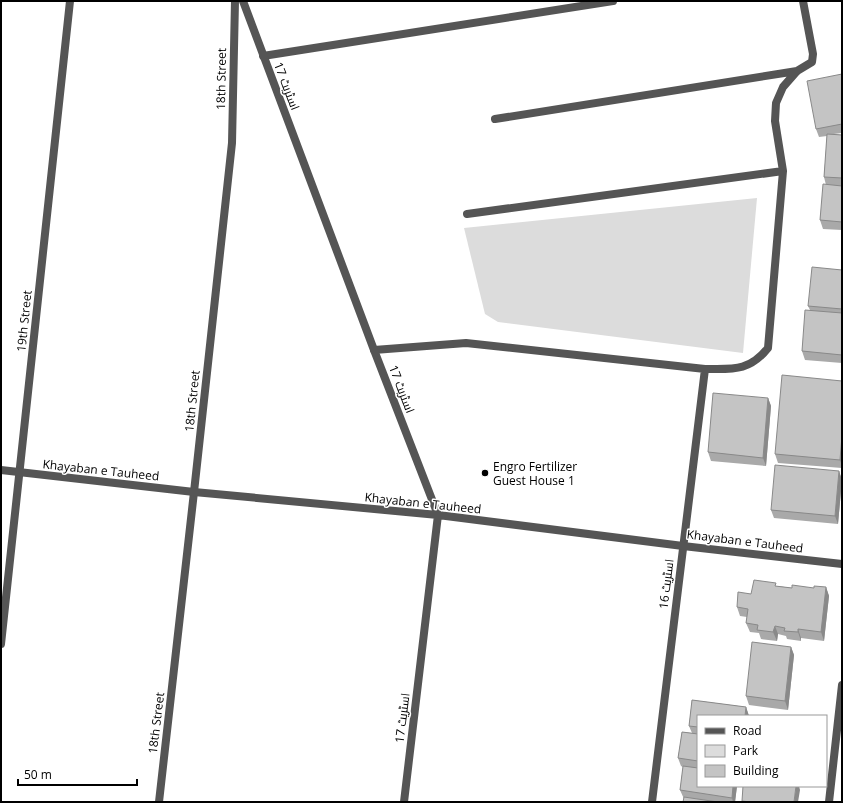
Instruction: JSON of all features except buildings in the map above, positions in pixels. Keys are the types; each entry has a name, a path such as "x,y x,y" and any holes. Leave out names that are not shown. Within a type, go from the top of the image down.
{"street":[{"name":"19th Street","path":"1,644 70,1"},
{"name":"18th Street","path":"158,802 232,143 235,1"},
{"name":"اسٹریٹ 17","path":"243,1 438,516 404,802"},
{"path":"263,56 613,1"},
{"path":"374,350 466,343 705,369 739,369 762,356 768,348 783,171 775,121 776,103 784,87 797,71 812,62 813,54 803,1"},
{"path":"495,119 797,71"},
{"path":"467,214 783,171"},
{"name":"اسٹریٹ 16","path":"652,802 705,369"},
{"name":"Khayaban e Tauheed","path":"1,470 194,492 438,516 842,564"},
{"path":"829,802 842,685"}],"green space":[{"path":"757,198 743,353 498,322 485,314 464,228"}],"place":[{"name":"Engro Fertilizer Guest House 1","path":"485,473"}]}
